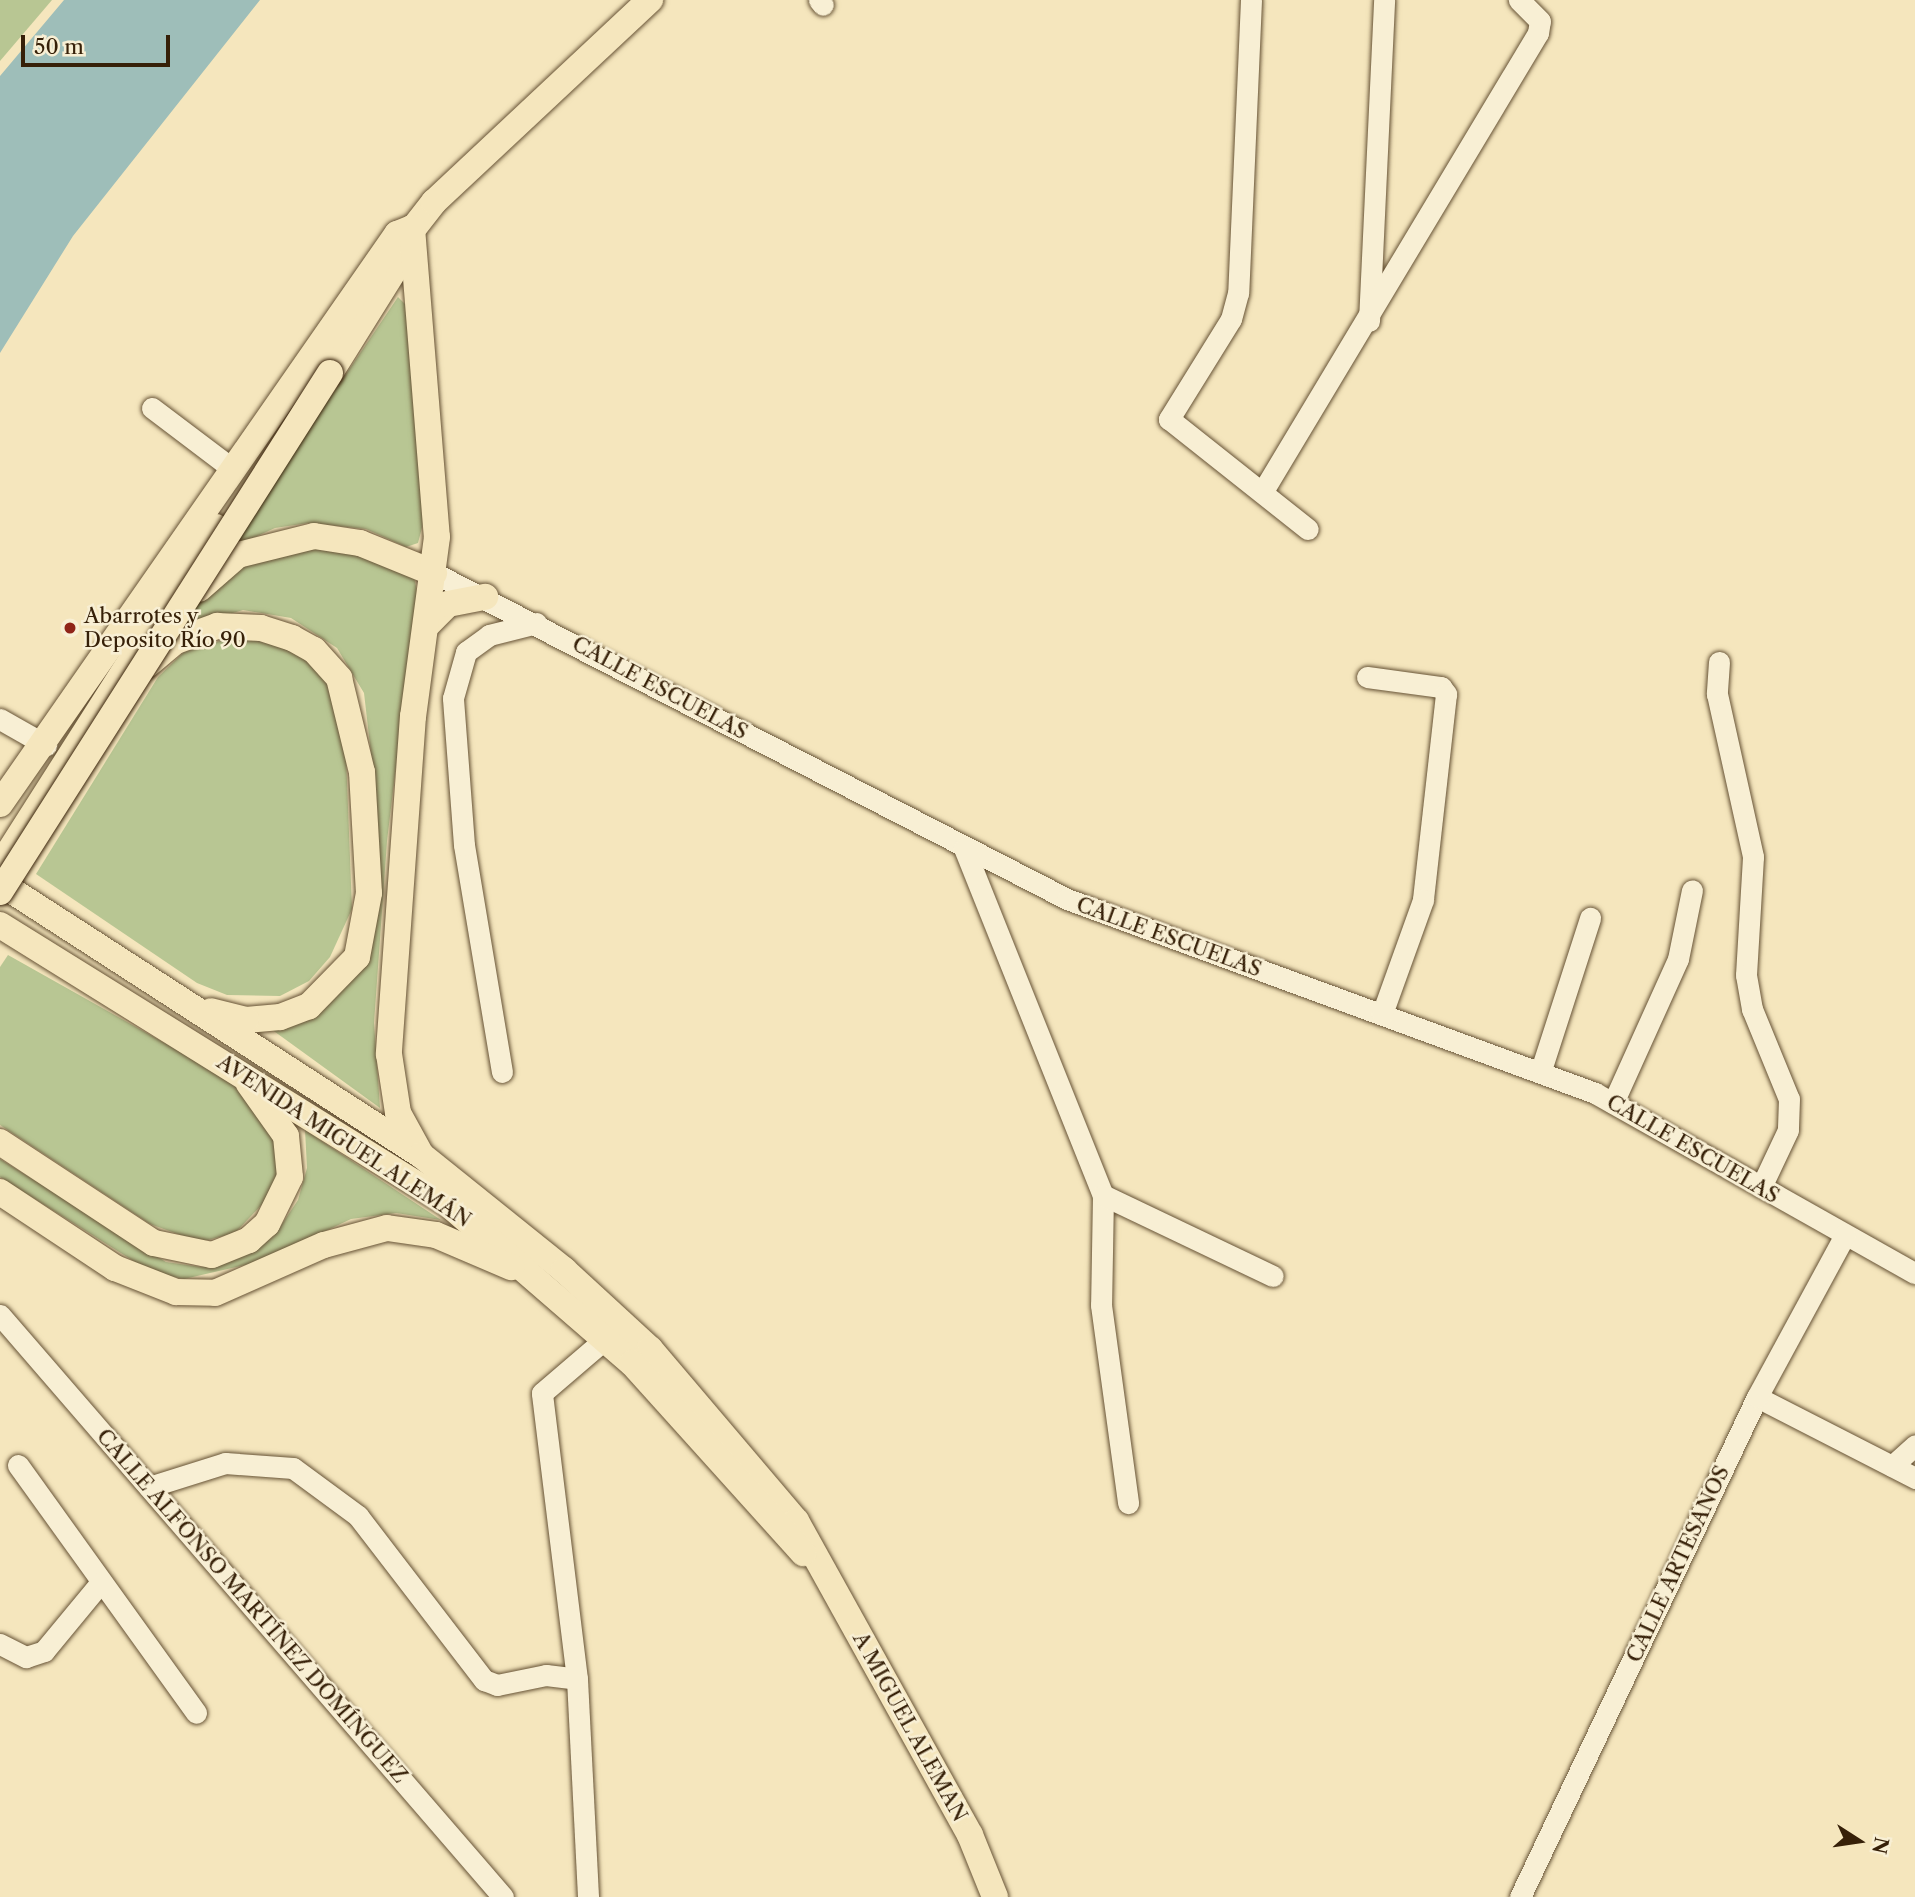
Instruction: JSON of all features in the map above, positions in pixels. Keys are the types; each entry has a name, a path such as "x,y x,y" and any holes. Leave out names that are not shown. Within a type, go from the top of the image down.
{"main road":[{"path":"1,882 128,688 414,231 443,196 650,0"},
{"path":"0,804 46,745 397,234 414,231"},
{"path":"414,231 436,500 434,573 397,894 389,1054 398,1112 421,1155"},
{"path":"1,882 326,371"},
{"path":"179,607 222,565 257,546 336,539 434,573"},
{"path":"426,626 448,604 485,597"},
{"path":"128,688 170,645 240,625 314,650 348,695 368,845 367,925 356,957 309,1006 280,1017 246,1020 183,1002"},
{"name":"AVENIDA MIGUEL ALEMÁN","path":"1,882 421,1155 606,1307 816,1562"},
{"name":"AVENIDA MIGUEL ALEMÁN","path":"0,925 236,1069 447,1203 534,1276 719,1441"},
{"path":"3,1144 154,1243 191,1256 233,1249 276,1212 291,1165 286,1136 236,1069"},
{"path":"0,1192 115,1268 176,1292 215,1293 324,1245 387,1228 436,1235 534,1276"},
{"name":"A MIGUEL ALEMAN","path":"816,1562 970,1835 995,1897"}],"street":[{"path":"1251,0 1238,293 1231,319 1169,419 1308,529"},
{"path":"1369,323 1384,0"},
{"path":"1263,491 1369,323 1538,33 1540,21 1520,0"},
{"path":"152,408 234,470"},
{"name":"CALLE ESCUELAS","path":"434,573 537,623 964,848 1130,926 1541,1070 1613,1103 1915,1273"},
{"path":"502,1072 464,845 453,698 466,652 498,632 537,623"},
{"path":"1719,663 1717,694 1753,857 1746,975 1752,1009 1788,1099 1788,1130 1761,1187"},
{"path":"1367,677 1441,687 1446,694 1423,900 1382,1014"},
{"path":"0,719 46,745"},
{"path":"964,848 1103,1195 1101,1305 1128,1503"},
{"path":"1613,1103 1678,960 1692,890"},
{"path":"1541,1070 1590,918"},
{"path":"1103,1195 1273,1276"},
{"name":"CALLE ARTESANOS","path":"1520,1897 1757,1396 1844,1234"},
{"name":"CALLE ALFONSO MARTÍNEZ DOMÍNGUEZ","path":"0,1315 503,1897"},
{"path":"588,1897 577,1679 542,1393 605,1339"},
{"path":"1757,1396 1915,1478"},
{"path":"1892,1466 1915,1445"},
{"path":"149,1487 225,1463 293,1468 358,1516 484,1680 497,1685 546,1675 577,1679"},
{"path":"18,1465 196,1713"},
{"path":"0,1644 26,1657 44,1651 101,1582"}],"green space":[{"path":"0,0 52,0 0,61"},
{"path":"398,297 405,304 415,392 424,520 418,543 406,547 366,529 308,523 275,528 228,549"},
{"path":"322,542 414,577 417,591 387,841 374,1023 380,1108 271,1029 354,970 375,788 364,693 337,648 291,618 243,610 169,632 188,605 265,551"},
{"path":"239,635 305,655 327,678 345,731 352,909 330,957 309,981 280,996 227,995 197,983 36,874 158,677 184,652"},
{"path":"8,955 225,1077 250,1100 279,1144 278,1170 269,1197 235,1233 200,1242 150,1224 0,1125 0,967"},
{"path":"305,1130 441,1220 396,1213 351,1219 262,1261 184,1279 151,1272 0,1177 0,1159 166,1262 201,1267 252,1252 274,1236 298,1200 307,1168"}],"water":[{"path":"64,0 260,0 73,236 0,353 0,76"}],"place":[{"name":"Abarrotes y Deposito Río 90","path":"70,628"}]}
